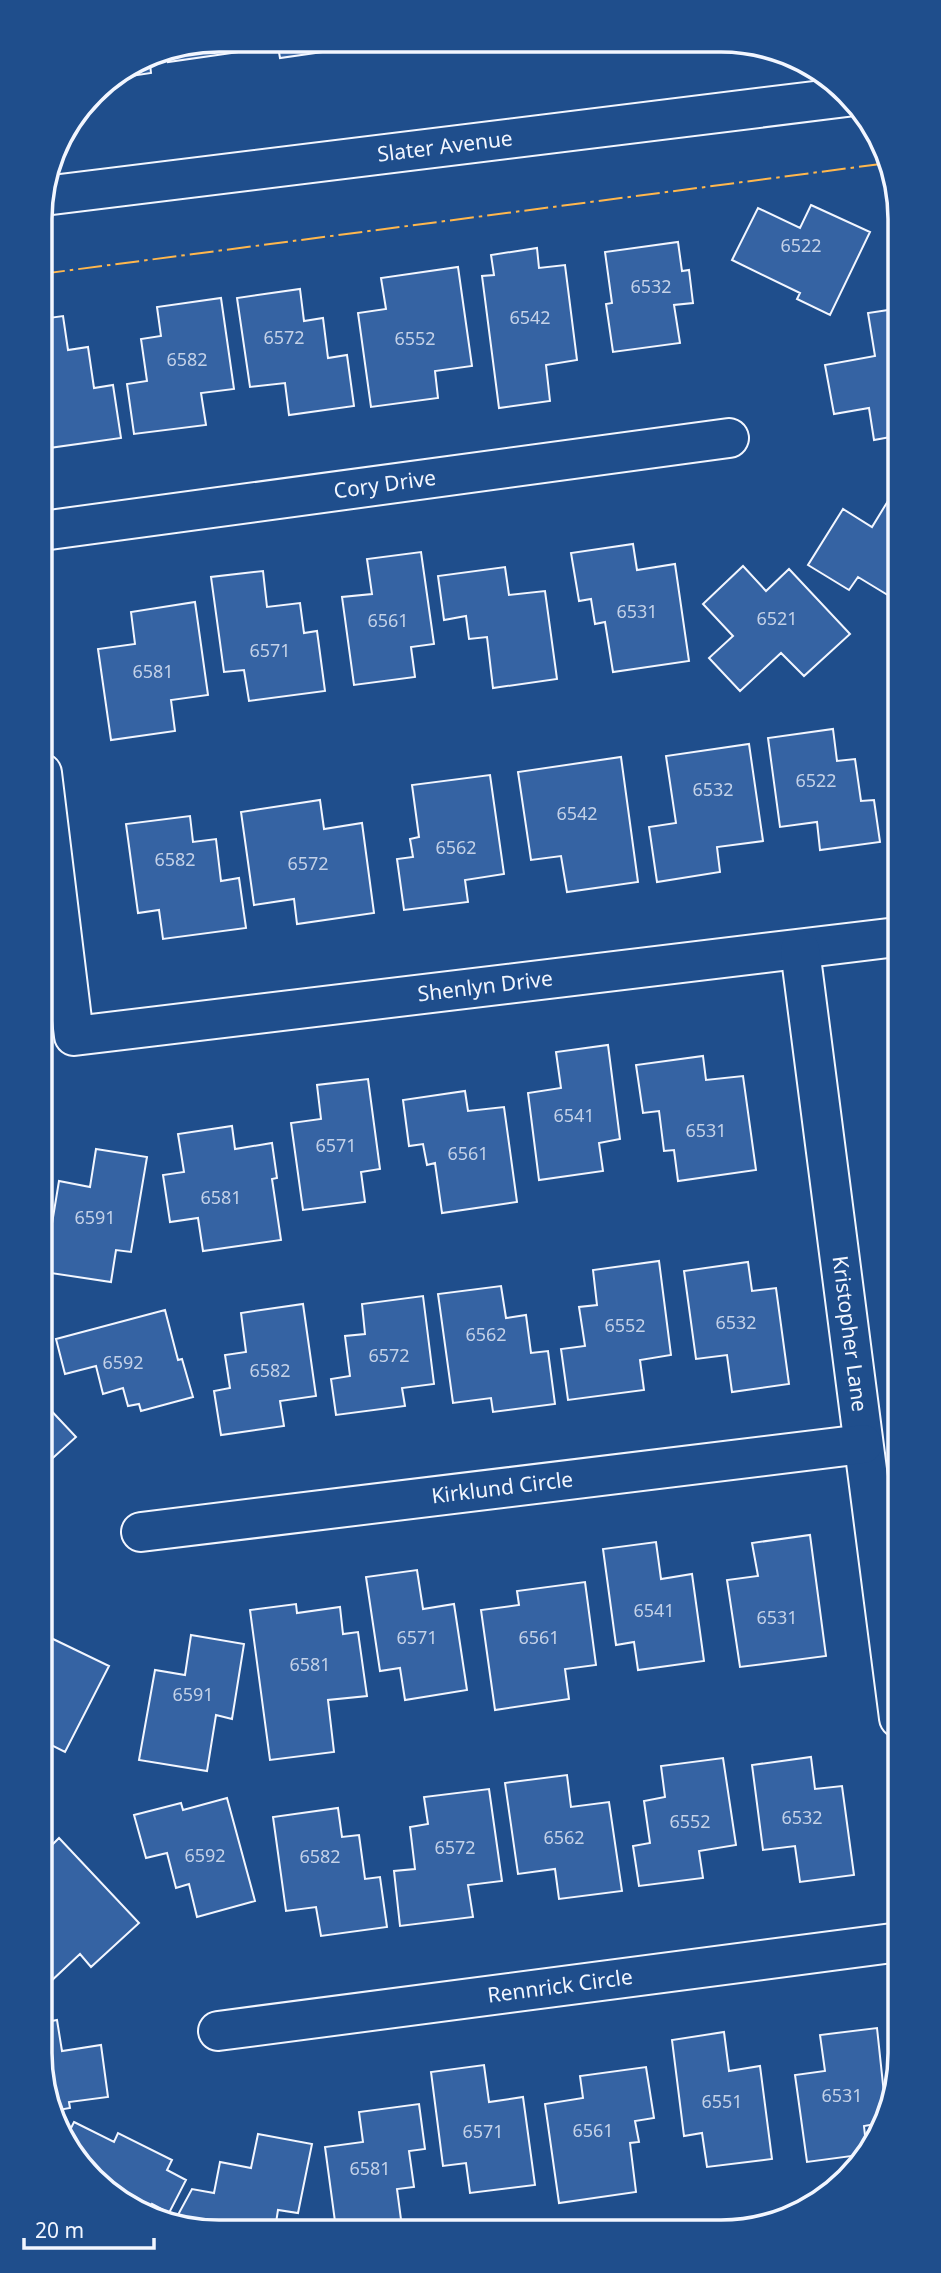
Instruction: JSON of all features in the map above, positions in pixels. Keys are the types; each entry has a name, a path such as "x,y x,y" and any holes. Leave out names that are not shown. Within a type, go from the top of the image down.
{"street":[{"name":"Slater Avenue","path":"55,195 836,98"},
{"name":"Cory Drive","path":"53,530 729,438"},
{"name":"Shenlyn Drive","path":"53,861 74,1036 888,938"},
{"name":"Kristopher Lane","path":"800,950 888,1634"},
{"name":"Kirklund Circle","path":"141,1532 863,1444"},
{"name":"Rennrick Circle","path":"218,2031 888,1944"}],"building":[{"path":"232,53 168,62 187,56"},
{"path":"279,53 317,53 280,58"},
{"path":"150,68 151,73 136,75"},
{"path":"811,205 870,232 830,315 797,299 800,293 732,260 758,208 800,228"},
{"path":"678,242 682,271 689,270 693,303 674,305 680,343 613,352 606,304 612,303 605,252"},
{"path":"537,248 539,268 565,265 577,360 546,365 550,401 499,408 482,276 494,275 491,255"},
{"path":"458,267 472,366 435,371 438,398 371,407 358,313 386,309 381,278"},
{"path":"300,289 304,321 323,318 328,358 347,355 354,406 289,415 285,383 250,387 237,298"},
{"path":"221,298 234,389 201,393 206,425 134,434 127,384 147,381 141,339 161,336 157,307"},
{"path":"888,310 888,437 874,440 869,408 834,414 825,365 875,356 868,313"},
{"path":"63,316 68,350 88,347 94,388 113,385 121,438 53,447 53,317"},
{"path":"888,501 888,595 858,577 849,590 808,565 843,509 872,527"},
{"path":"633,544 637,570 675,564 689,661 613,672 605,622 595,624 591,599 579,601 571,553"},
{"path":"421,552 434,644 411,647 415,677 354,685 342,597 372,594 367,559"},
{"path":"743,566 766,591 789,569 850,634 804,676 781,653 740,691 709,658 733,636 703,604"},
{"path":"505,567 509,595 545,591 557,679 493,688 487,637 469,639 466,616 444,620 438,576"},
{"path":"263,571 267,607 300,603 304,633 317,631 325,691 249,701 244,670 224,672 211,577"},
{"path":"195,602 208,695 171,700 175,731 111,740 98,649 135,644 131,612"},
{"path":"833,729 837,761 855,759 861,801 874,800 880,842 820,850 817,822 780,827 768,738"},
{"path":"749,744 763,841 717,847 720,872 657,882 649,827 676,823 666,756"},
{"path":"621,757 638,882 567,892 561,856 531,860 518,772"},
{"path":"490,775 504,874 465,880 468,902 404,910 397,859 413,857 410,839 419,837 412,785"},
{"path":"320,800 324,829 362,823 374,913 297,924 294,899 254,905 241,812"},
{"path":"190,816 193,842 216,839 221,881 239,878 246,928 163,939 159,910 138,913 126,824"},
{"path":"608,1045 620,1139 599,1143 603,1171 539,1180 528,1093 561,1088 556,1052"},
{"path":"703,1056 706,1080 743,1076 756,1170 678,1181 674,1150 664,1151 659,1111 643,1113 636,1065"},
{"path":"368,1079 380,1169 361,1172 365,1202 303,1210 291,1123 321,1119 317,1085"},
{"path":"465,1091 468,1111 504,1107 517,1202 442,1213 435,1163 427,1165 423,1144 409,1146 403,1100"},
{"path":"232,1126 235,1149 272,1143 277,1178 272,1179 281,1240 203,1251 198,1218 170,1222 163,1175 184,1172 178,1134"},
{"path":"96,1149 147,1157 131,1252 116,1250 111,1282 52,1273 52,1221 59,1181 90,1187"},
{"path":"659,1261 671,1355 640,1360 644,1390 568,1400 561,1349 585,1346 579,1307 597,1305 593,1270"},
{"path":"748,1262 752,1291 776,1288 789,1384 732,1392 727,1355 696,1359 684,1271"},
{"path":"501,1286 506,1318 526,1315 531,1353 548,1351 555,1404 493,1412 491,1398 453,1403 438,1294"},
{"path":"423,1296 434,1384 402,1388 405,1406 336,1415 331,1379 350,1376 345,1336 365,1334 362,1304"},
{"path":"303,1304 316,1396 280,1401 284,1426 221,1435 214,1391 230,1388 225,1355 246,1352 241,1313"},
{"path":"165,1310 178,1360 182,1359 193,1397 141,1411 139,1404 128,1406 123,1388 103,1394 96,1366 65,1374 56,1339"},
{"path":"52,1412 76,1437 52,1458"},
{"path":"810,1535 826,1656 740,1667 727,1580 758,1576 752,1543"},
{"path":"656,1542 661,1579 692,1574 704,1661 638,1670 634,1642 616,1645 603,1549"},
{"path":"417,1570 423,1609 454,1604 467,1690 405,1700 400,1668 380,1671 366,1577"},
{"path":"585,1582 596,1665 565,1669 569,1699 495,1710 481,1610 519,1605 517,1591"},
{"path":"296,1604 297,1613 340,1607 343,1634 358,1632 367,1696 328,1700 334,1752 270,1760 250,1610"},
{"path":"191,1635 244,1644 232,1719 216,1715 207,1771 139,1760 155,1670 185,1675"},
{"path":"52,1639 109,1666 65,1752 52,1746"},
{"path":"811,1757 815,1789 842,1786 854,1875 800,1882 795,1846 763,1850 752,1765"},
{"path":"723,1758 736,1845 699,1851 703,1878 639,1886 633,1846 650,1843 644,1801 665,1797 661,1766"},
{"path":"567,1775 571,1807 609,1802 622,1891 559,1899 555,1869 518,1874 505,1783"},
{"path":"489,1789 502,1881 468,1885 473,1917 400,1926 394,1871 415,1869 410,1827 428,1824 424,1797"},
{"path":"227,1798 255,1901 197,1917 189,1884 176,1888 167,1853 146,1858 134,1815 181,1803 183,1810"},
{"path":"338,1808 342,1837 359,1835 365,1879 380,1877 387,1927 321,1936 316,1907 286,1911 273,1817"},
{"path":"59,1838 139,1923 91,1967 80,1954 52,1980 52,1845"},
{"path":"57,2020 62,2051 101,2045 108,2097 69,2102 70,2108 62,2109 54,2075 52,2021"},
{"path":"877,2028 884,2092 876,2117 872,2125 864,2126 865,2137 853,2156 807,2162 795,2075 825,2071 820,2035"},
{"path":"724,2032 729,2071 760,2066 772,2159 707,2167 702,2133 684,2136 672,2040"},
{"path":"484,2065 489,2102 523,2097 535,2185 470,2193 466,2163 443,2166 431,2072"},
{"path":"646,2067 654,2118 635,2121 639,2142 630,2143 636,2192 559,2203 545,2104 583,2098 580,2076"},
{"path":"419,2104 425,2149 409,2151 414,2187 397,2189 401,2220 335,2220 325,2147 363,2142 359,2112"},
{"path":"74,2122 114,2142 118,2133 172,2160 167,2170 186,2180 169,2213 146,2203 109,2179 94,2164 71,2128"},
{"path":"258,2134 312,2144 298,2213 278,2210 276,2220 209,2220 178,2215 192,2189 214,2193 220,2162 251,2168"}],"power":[{"path":"53,272 879,164"}]}
